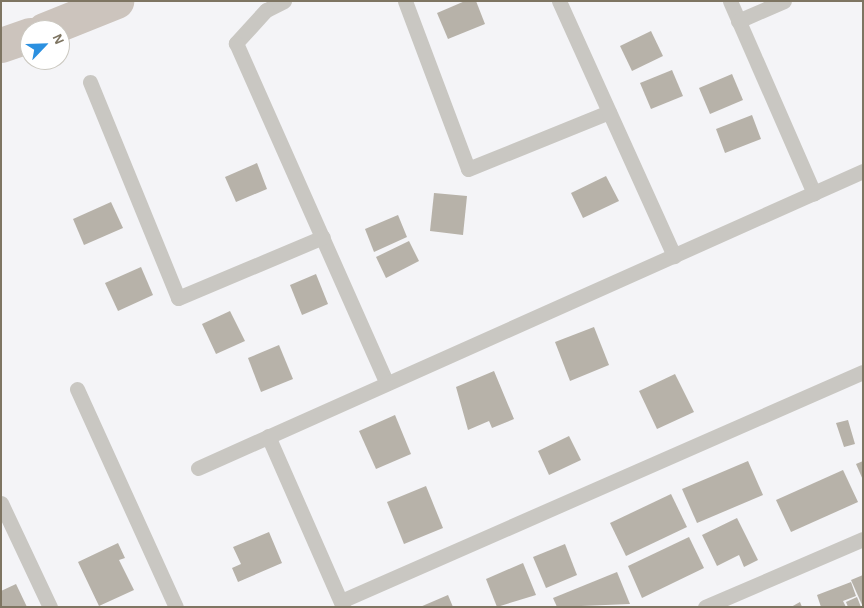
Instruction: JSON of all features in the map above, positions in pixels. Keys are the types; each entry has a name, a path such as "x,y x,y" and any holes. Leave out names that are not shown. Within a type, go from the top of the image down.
{"street":[{"path":"284,1 266,10 236,43 387,383"},
{"path":"405,1 468,169 609,112"},
{"path":"559,1 674,256"},
{"path":"730,1 814,193"},
{"path":"738,21 784,1"},
{"path":"90,82 178,298 322,237"},
{"path":"198,468 863,171"},
{"path":"268,436 342,604 863,372"},
{"path":"77,389 176,607"},
{"path":"1,503 50,607"},
{"path":"705,607 863,539"}],"building":[{"path":"465,1 476,1 485,24 448,39 437,13"},
{"path":"651,31 663,56 632,71 620,46"},
{"path":"672,70 683,96 651,109 640,83"},
{"path":"732,74 743,100 710,114 699,88"},
{"path":"752,115 761,139 725,153 716,129"},
{"path":"257,163 267,189 236,202 225,177"},
{"path":"606,176 619,201 583,218 571,193"},
{"path":"434,193 467,196 463,235 430,231"},
{"path":"111,202 123,228 84,245 73,219"},
{"path":"398,215 407,237 374,252 365,229"},
{"path":"409,241 419,261 386,278 376,257"},
{"path":"141,267 153,295 118,311 105,283"},
{"path":"316,274 328,304 302,315 290,285"},
{"path":"230,311 245,341 216,354 202,324"},
{"path":"594,327 609,365 570,381 555,342"},
{"path":"279,345 293,379 261,392 248,358"},
{"path":"494,371 514,419 492,428 489,421 468,430 456,387"},
{"path":"675,374 694,412 657,429 639,391"},
{"path":"395,415 411,454 376,469 359,431"},
{"path":"848,420 855,444 844,447 836,423"},
{"path":"569,436 581,460 549,475 538,451"},
{"path":"748,461 763,495 697,523 682,489"},
{"path":"863,461 863,480 856,464"},
{"path":"843,470 858,502 791,532 776,500"},
{"path":"426,486 443,528 404,544 387,502"},
{"path":"671,494 687,527 626,556 610,523"},
{"path":"737,518 758,560 744,567 739,555 717,566 702,535"},
{"path":"269,532 282,563 238,582 232,568 241,564 233,547"},
{"path":"689,537 704,568 642,598 628,566"},
{"path":"118,543 125,558 119,560 134,590 99,606 78,562"},
{"path":"565,544 577,575 546,588 533,557"},
{"path":"523,563 536,595 497,607 486,579"},
{"path":"617,572 630,604 557,607 553,598"},
{"path":"863,575 863,607 851,580"},
{"path":"851,582 856,596 843,601 846,607 821,607 817,595"},
{"path":"16,584 27,607 1,607 1,591"},
{"path":"448,595 453,607 420,607"},
{"path":"857,597 861,607 848,607 846,602"},
{"path":"800,602 802,607 791,607"}],"waterway":[{"path":"69,20 116,1"},
{"path":"1,45 20,38"}]}
